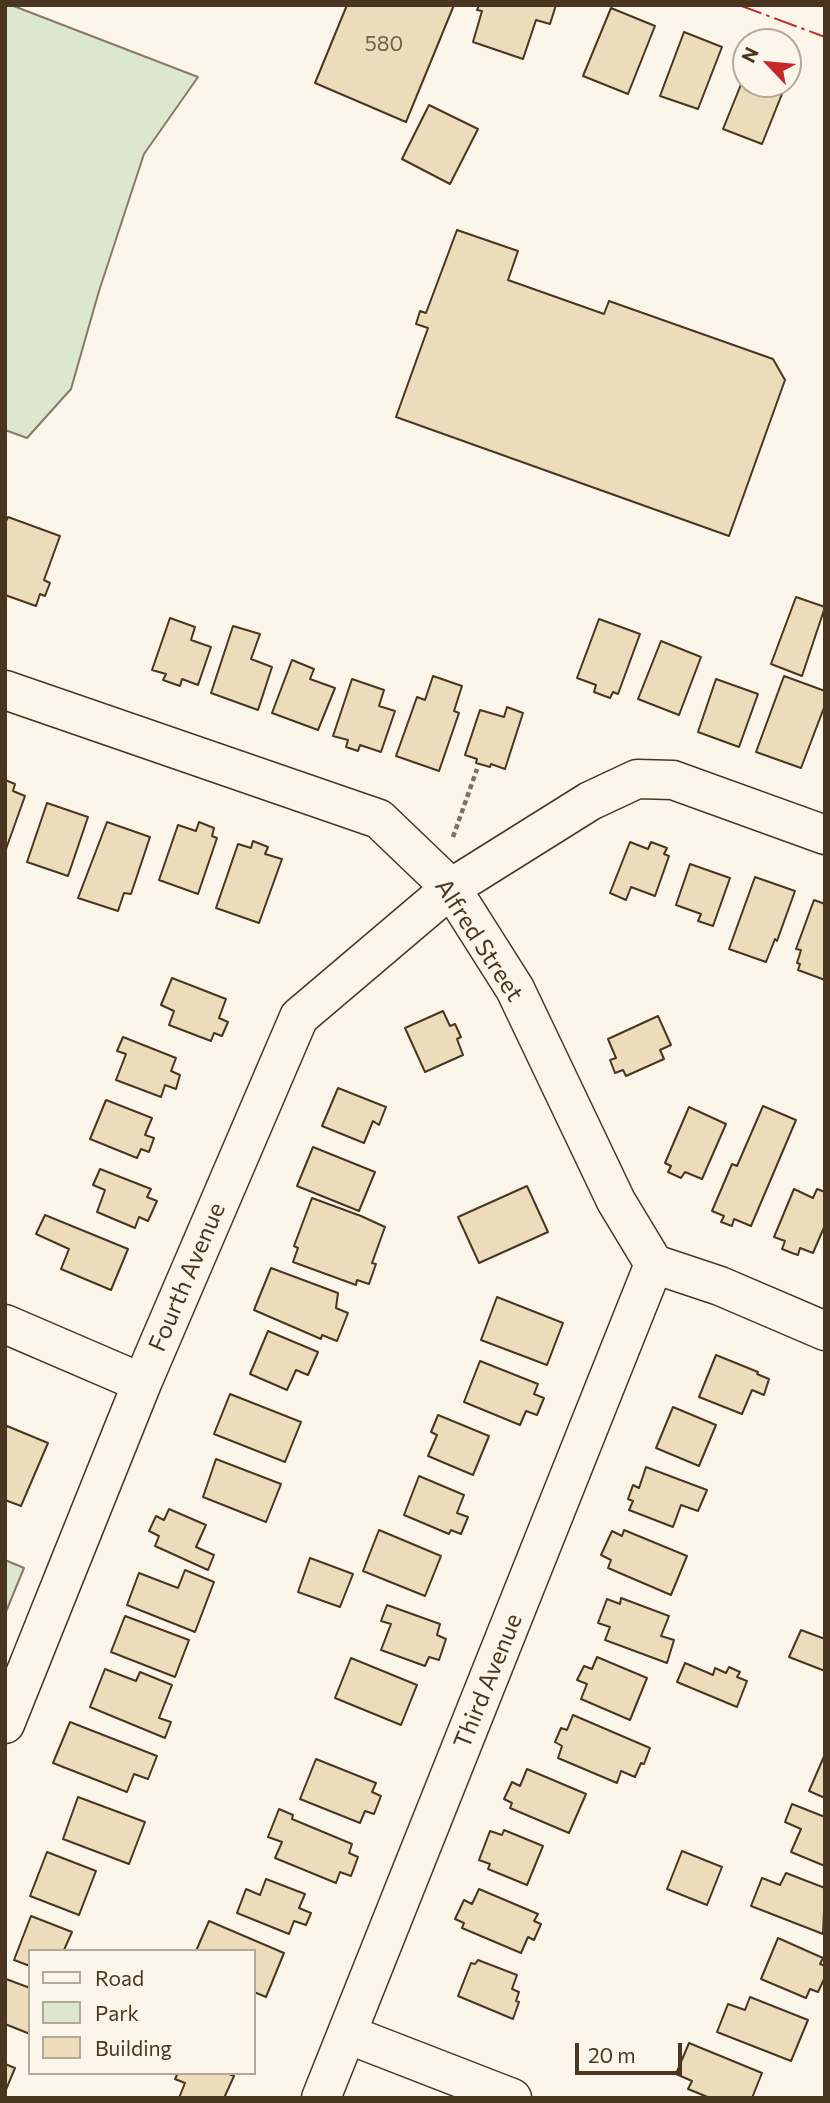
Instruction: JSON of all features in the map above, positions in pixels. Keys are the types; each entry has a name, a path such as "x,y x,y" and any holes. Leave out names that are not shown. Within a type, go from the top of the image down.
{"street":[{"name":"Alfred Street","path":"5,690 379,819 451,888 514,989 616,1201 654,1264"},
{"name":"Fourth Avenue","path":"5,1724 142,1383 299,1017 451,888 590,801 637,779 673,780 825,835"},
{"path":"654,1264 720,1286 825,1331"},
{"name":"Third Avenue","path":"321,2098 654,1264"},
{"path":"5,1324 142,1383"},
{"path":"347,2034 512,2098"}],"path":[{"path":"450,846 477,769"}],"green space":[{"path":"5,5 198,77 144,154 99,291 71,389 27,438 5,430"},
{"path":"5,1560 24,1568 5,1614"}],"building":[{"path":"347,5 454,5 406,122 315,83"},
{"path":"479,5 556,5 550,24 536,20 523,59 473,42 482,11 477,10"},
{"path":"611,8 655,26 628,94 583,76"},
{"path":"684,32 722,47 698,109 660,96"},
{"path":"736,98 780,98 762,144 723,129"},
{"path":"429,105 478,129 450,184 402,159"},
{"path":"457,230 518,251 508,280 604,314 609,301 773,359 785,380 729,536 396,417 428,328 416,324 420,311 426,313"},
{"path":"8,517 60,536 44,580 50,583 45,596 40,594 36,606 5,595 5,523"},
{"path":"796,597 825,607 802,676 771,664"},
{"path":"170,618 195,627 191,640 211,647 198,685 182,679 180,686 163,680 166,674 152,670"},
{"path":"599,619 640,634 618,694 613,692 610,698 594,692 596,685 577,678"},
{"path":"233,626 260,634 251,659 272,667 258,710 211,693"},
{"path":"661,641 701,657 679,715 638,699"},
{"path":"292,660 314,669 310,679 335,688 318,730 272,713"},
{"path":"433,676 462,686 454,711 459,713 439,771 396,756 417,697 425,700"},
{"path":"784,676 825,691 825,705 801,768 756,752"},
{"path":"352,679 384,690 379,706 395,711 381,752 360,745 358,751 346,747 348,740 333,736"},
{"path":"716,679 758,694 739,747 698,732"},
{"path":"507,707 523,713 505,769 476,763 477,759 465,755 480,710 504,717"},
{"path":"5,780 15,784 13,791 25,796 6,849"},
{"path":"47,803 88,817 68,876 27,862"},
{"path":"107,822 150,837 131,894 124,893 118,911 78,898"},
{"path":"199,822 214,828 212,836 217,838 198,894 159,880 178,825 196,831"},
{"path":"253,841 268,847 265,854 282,859 259,923 216,908 238,844 251,848"},
{"path":"630,842 648,849 651,842 667,848 664,854 669,856 655,896 631,887 626,900 610,893"},
{"path":"690,864 730,878 713,926 698,921 701,914 676,905"},
{"path":"755,877 795,891 777,941 775,939 766,962 729,949"},
{"path":"814,900 825,904 825,980 798,970 800,964 797,963 801,950 796,949"},
{"path":"172,978 226,999 219,1018 228,1022 222,1036 214,1033 211,1041 169,1025 174,1011 161,1005"},
{"path":"443,1011 450,1026 455,1024 461,1037 457,1039 463,1055 425,1072 405,1028"},
{"path":"658,1016 671,1045 660,1050 664,1059 626,1076 623,1070 615,1073 610,1060 616,1058 608,1039"},
{"path":"123,1037 176,1058 171,1071 180,1075 176,1089 165,1085 161,1097 116,1080 126,1054 117,1051"},
{"path":"338,1088 386,1107 379,1125 373,1121 364,1143 322,1126"},
{"path":"106,1100 152,1118 145,1135 154,1138 149,1152 141,1149 137,1158 90,1139"},
{"path":"763,1106 796,1120 751,1226 734,1219 732,1226 721,1222 724,1216 712,1211 732,1164 737,1166"},
{"path":"689,1107 726,1124 702,1179 685,1172 681,1178 668,1172 671,1166 665,1163"},
{"path":"313,1147 375,1172 359,1211 297,1186"},
{"path":"100,1169 151,1189 147,1197 157,1201 148,1221 139,1217 135,1228 97,1212 105,1190 93,1185"},
{"path":"527,1186 548,1232 479,1263 458,1217"},
{"path":"794,1189 813,1198 817,1189 825,1192 825,1225 813,1253 800,1248 798,1255 782,1249 785,1241 774,1237"},
{"path":"312,1198 385,1227 372,1263 376,1264 369,1284 357,1280 356,1285 293,1262 298,1248 294,1246"},
{"path":"45,1215 128,1249 111,1290 61,1269 69,1249 36,1234"},
{"path":"271,1268 338,1293 336,1308 348,1313 337,1341 322,1335 321,1339 254,1310"},
{"path":"497,1297 563,1323 547,1365 481,1340"},
{"path":"268,1331 318,1352 308,1375 296,1370 287,1390 250,1374"},
{"path":"716,1355 769,1379 764,1395 752,1390 742,1414 699,1397"},
{"path":"480,1361 538,1384 534,1394 544,1398 537,1415 526,1411 520,1425 464,1402"},
{"path":"230,1394 301,1422 285,1462 214,1434"},
{"path":"673,1407 716,1425 699,1466 656,1448"},
{"path":"438,1415 489,1436 473,1475 428,1456 437,1435 431,1432"},
{"path":"7,1426 48,1443 21,1506 5,1500"},
{"path":"216,1459 281,1484 266,1522 203,1497"},
{"path":"646,1467 707,1490 698,1511 681,1505 673,1527 629,1510 633,1501 628,1499 633,1485 639,1488"},
{"path":"419,1476 464,1495 457,1513 468,1517 461,1534 451,1530 449,1534 404,1515"},
{"path":"169,1509 206,1525 196,1547 214,1555 208,1570 155,1546 159,1536 149,1531 156,1516 164,1520"},
{"path":"379,1530 441,1556 425,1596 363,1571"},
{"path":"624,1530 687,1556 671,1595 608,1568 611,1560 601,1555 612,1531 622,1536"},
{"path":"310,1558 353,1574 340,1607 298,1592"},
{"path":"185,1570 214,1582 195,1632 127,1605 139,1573 178,1588"},
{"path":"621,1598 669,1616 661,1636 674,1640 667,1663 605,1640 610,1627 598,1623 607,1599 620,1604"},
{"path":"387,1605 440,1624 437,1635 446,1639 439,1660 429,1657 425,1666 381,1650 391,1624 381,1621"},
{"path":"125,1616 189,1640 175,1677 111,1652"},
{"path":"801,1630 825,1639 825,1671 789,1657"},
{"path":"597,1657 647,1678 630,1720 581,1699 587,1684 577,1680 584,1666 592,1669"},
{"path":"351,1658 417,1685 401,1725 335,1698"},
{"path":"685,1663 713,1675 715,1668 726,1673 729,1667 740,1672 737,1677 747,1681 737,1707 677,1682"},
{"path":"105,1669 136,1681 140,1672 172,1685 159,1718 171,1722 165,1738 90,1707"},
{"path":"573,1715 650,1748 635,1777 621,1771 617,1783 558,1758 562,1746 555,1742 561,1728 567,1730"},
{"path":"70,1722 157,1756 148,1779 134,1774 127,1792 53,1763"},
{"path":"825,1754 825,1798 809,1791"},
{"path":"316,1759 376,1783 372,1792 381,1796 374,1814 365,1811 360,1823 300,1799"},
{"path":"527,1769 586,1794 569,1833 510,1808 512,1803 504,1799 512,1782 520,1786"},
{"path":"78,1797 145,1822 129,1864 63,1839"},
{"path":"792,1804 825,1817 825,1866 791,1852 801,1829 785,1822"},
{"path":"279,1809 293,1815 292,1819 352,1844 349,1853 358,1857 351,1876 340,1872 336,1883 275,1858 282,1842 268,1837"},
{"path":"504,1830 543,1846 527,1885 488,1869 490,1864 479,1860 490,1831 502,1835"},
{"path":"682,1851 722,1867 707,1905 667,1889"},
{"path":"47,1852 96,1871 79,1915 30,1896"},
{"path":"786,1873 825,1888 823,1934 751,1906 762,1878 780,1885"},
{"path":"266,1879 305,1894 299,1908 311,1913 306,1925 294,1921 289,1934 237,1913 246,1889 260,1895"},
{"path":"479,1889 538,1914 534,1921 541,1924 534,1940 528,1937 521,1953 462,1928 464,1923 455,1919 464,1900 472,1904"},
{"path":"31,1916 72,1932 64,1949 28,1949 28,1965 14,1960"},
{"path":"209,1921 284,1953 266,1997 256,1993 256,1949 197,1949"},
{"path":"778,1938 823,1958 820,1964 825,1966 825,1977 818,1992 810,1989 806,1998 761,1979"},
{"path":"478,1960 517,1975 512,1989 519,1992 516,2001 519,2002 513,2019 458,1996 471,1963 475,1964"},
{"path":"6,1979 28,1987 28,2033 5,2024"},
{"path":"750,1997 808,2020 791,2061 717,2032 728,2004 745,2010"},
{"path":"689,2043 762,2073 752,2098 710,2098 688,2089 692,2081 676,2074"},
{"path":"5,2064 15,2068 5,2092"},
{"path":"177,2075 234,2076 224,2098 179,2098 185,2083 175,2079"}],"power":[{"path":"739,5 825,37"}]}
